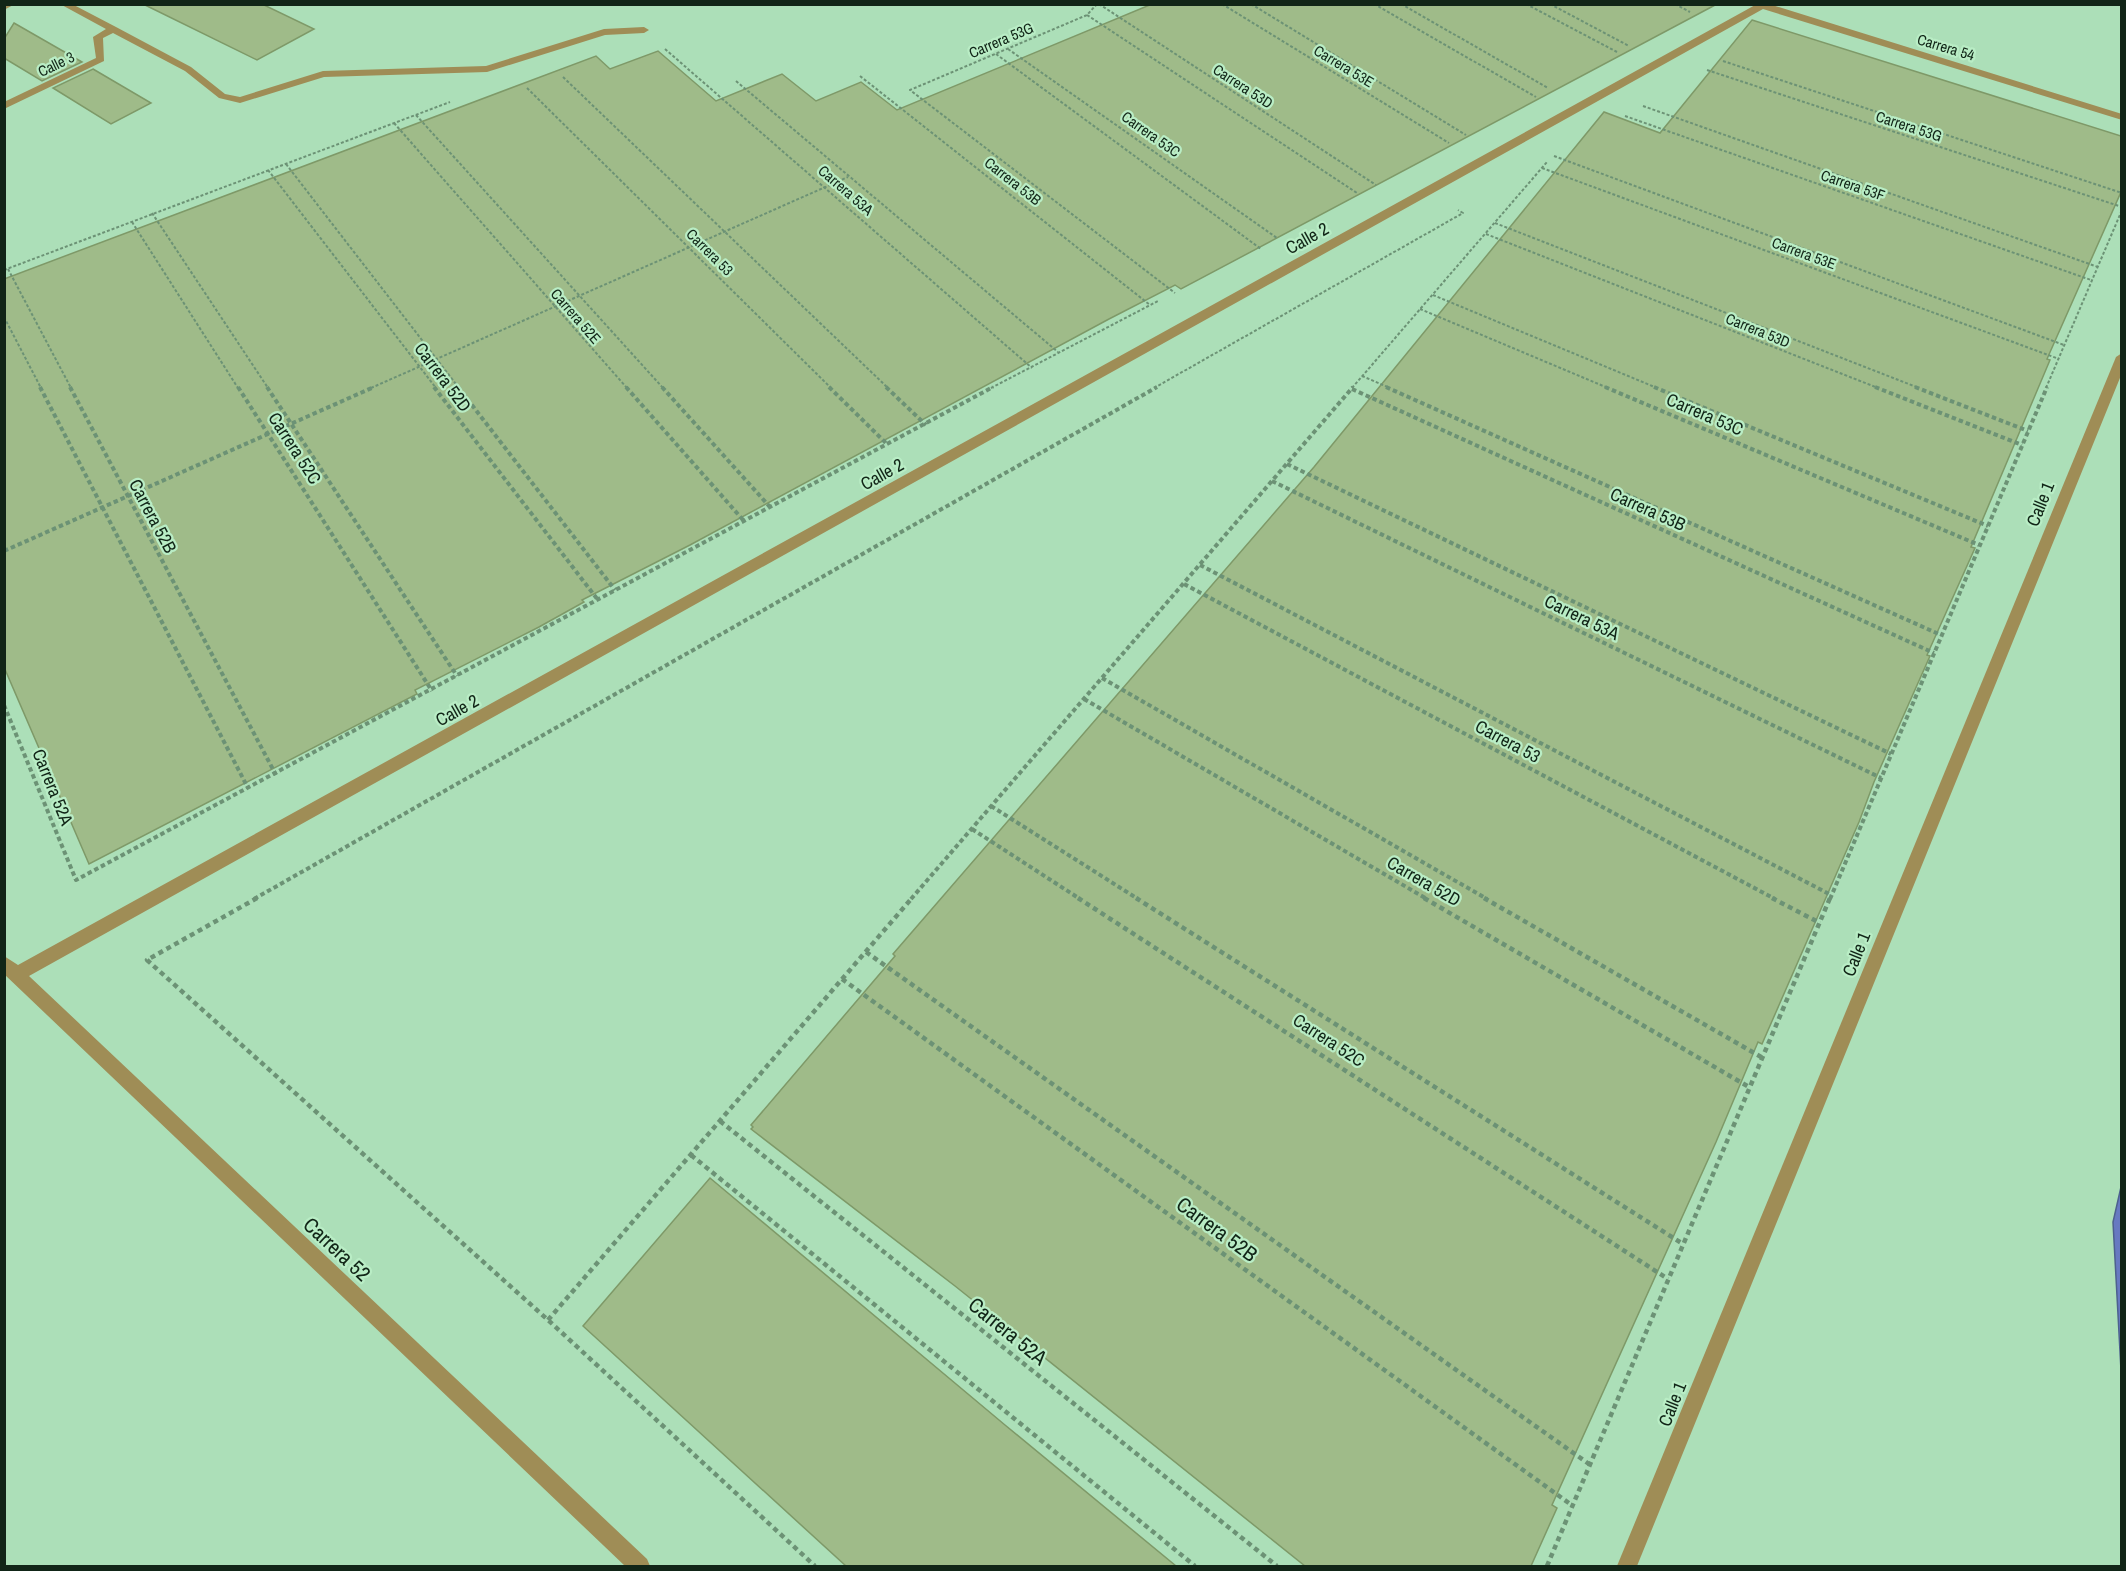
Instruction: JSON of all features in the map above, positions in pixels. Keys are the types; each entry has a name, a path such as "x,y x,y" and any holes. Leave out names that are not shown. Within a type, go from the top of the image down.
{"street":[{"path":"4,7 10,4"},
{"path":"64,4 188,69 222,96 240,100 323,74 487,69 604,32 644,30"},
{"name":"Carrera 54","path":"1764,5 2121,117"},
{"name":"Calle 2","path":"10,969 1764,5"},
{"name":"Calle 3","path":"4,106 101,59 98,38 113,29"},
{"name":"Calle 1","path":"1627,1566 2121,357"},
{"name":"Carrera 52","path":"10,969 640,1566"}],"path":[{"name":"Carrera 53G","path":"910,90 1087,15 1098,4"},
{"name":"Carrera 53D","path":"1098,4 1376,186"},
{"name":"Carrera 53E","path":"1222,4 1455,146 1445,151"},
{"name":"Carrera 53E","path":"1251,4 1472,139 1463,142"},
{"path":"1374,4 1542,100"},
{"path":"1401,4 1556,93"},
{"path":"1527,4 1626,56"},
{"path":"1550,4 1635,49"},
{"name":"Carrera 53D","path":"1087,15 1360,195 1350,201"},
{"name":"Carrera 53A","path":"644,30 1032,368"},
{"name":"Carrera 53C","path":"996,54 1262,249 1280,240 1008,48"},
{"name":"Carrera 53G","path":"1717,59 2121,193"},
{"name":"Carrera 53G","path":"1701,68 2121,209"},
{"name":"Carrera 53","path":"559,73 926,425"},
{"name":"Carrera 53B","path":"860,76 1150,305"},
{"name":"Carrera 53A","path":"736,81 1058,352"},
{"name":"Carrera 53","path":"524,85 887,444"},
{"name":"Carrera 53B","path":"910,90 1175,292"},
{"path":"6,269 460,98"},
{"name":"Carrera 53F","path":"1636,104 2098,267"},
{"name":"Carrera 53F","path":"1618,113 2091,280"},
{"name":"Carrera 52E","path":"416,115 770,507"},
{"name":"Carrera 52E","path":"394,123 744,521"},
{"path":"548,1320 1559,148"},
{"name":"Carrera 53E","path":"1553,155 2064,345"},
{"name":"Carrera 52D","path":"286,164 615,590"},
{"name":"Carrera 53E","path":"1542,168 2059,359"},
{"name":"Carrera 52D","path":"268,170 598,600"},
{"path":"4,551 848,177"},
{"path":"1368,191 1386,181"},
{"path":"1547,1566 2121,209"},
{"name":"Carrera 52C","path":"152,213 457,676"},
{"path":"815,1566 548,1320 147,960 1462,213"},
{"name":"Carrera 52C","path":"132,222 266,435 432,691"},
{"name":"Carrera 53D","path":"1495,223 2028,431"},
{"name":"Carrera 53D","path":"1486,234 2022,445"},
{"path":"1252,254 1262,249"},
{"name":"Carrera 52B","path":"6,269 276,775"},
{"path":"4,317 248,788 276,775 1058,352 1185,288"},
{"name":"Carrera 53C","path":"1433,295 1988,526"},
{"name":"Carrera 53C","path":"1420,309 1979,545"},
{"name":"Carrera 53B","path":"1362,376 1941,635"},
{"name":"Carrera 53B","path":"1352,389 1934,652"},
{"name":"Carrera 53A","path":"1287,464 1891,754"},
{"name":"Carrera 53A","path":"1272,481 1881,778"},
{"name":"Carrera 53","path":"1200,565 1831,895"},
{"name":"Carrera 53","path":"1184,584 1820,923"},
{"name":"Carrera 52D","path":"1102,678 1763,1058"},
{"name":"Carrera 52D","path":"1084,699 1750,1087"},
{"name":"Carrera 52A","path":"4,705 76,880 248,788"},
{"name":"Carrera 52C","path":"991,806 1683,1244"},
{"name":"Carrera 52C","path":"972,830 1668,1279"},
{"name":"Carrera 52B","path":"866,952 1589,1464"},
{"name":"Carrera 52B","path":"842,979 1573,1506"},
{"name":"Carrera 52A","path":"720,1121 1277,1566"},
{"path":"691,1155 1195,1566"}],"water":[{"path":"2121,1187 2122,1370 2113,1222"}],"building":[{"path":"143,4 262,4 314,29 257,60"},
{"path":"1152,4 1717,4 1181,289 1175,285 1109,319 690,545 582,600 584,602 539,627 415,690 417,694 89,864 4,667 4,279 596,56 610,69 658,51 716,101 782,74 816,101 861,82 897,110"},
{"path":"1752,20 2121,136 2121,192 2047,359 2050,360 1971,547 1975,548 1927,655 1930,656 1874,782 1859,822 1762,1044 1758,1042 1716,1142 1552,1505 1557,1508 1531,1566 1305,1566 955,1286 751,1129 753,1127 751,1125 895,956 893,954 1314,467 1604,112 1660,133"},
{"path":"14,23 82,62 42,81 4,58 4,39"},
{"path":"93,69 151,103 111,124 53,88"},
{"path":"710,1178 1176,1566 846,1566 583,1326"}]}
